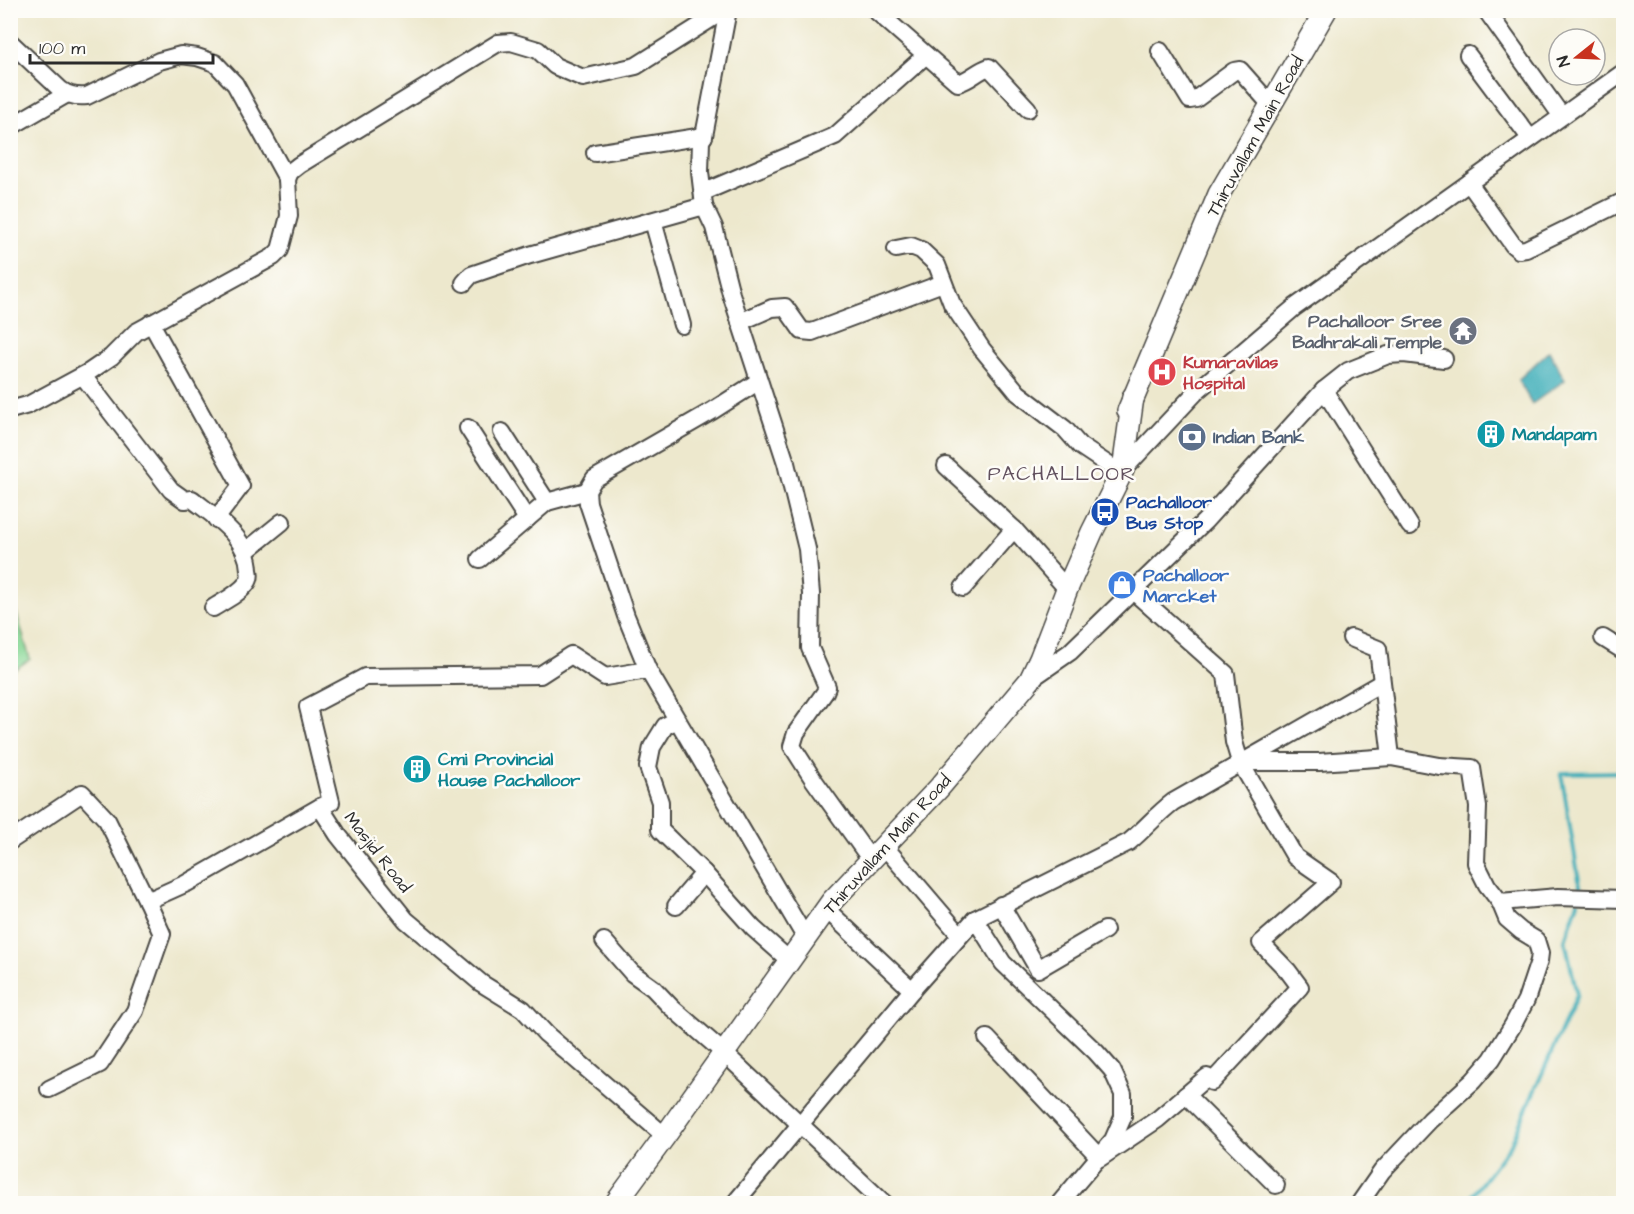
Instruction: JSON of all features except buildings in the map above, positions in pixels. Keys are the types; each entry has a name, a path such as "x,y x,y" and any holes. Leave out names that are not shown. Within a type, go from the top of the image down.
{"main road":[{"name":"Thiruvallam Main Road","path":"615,1203 826,909 939,788 1030,680 1092,532 1116,468 1133,397 1219,194 1326,10"}],"street":[{"path":"727,10 704,136 701,141 700,158 704,199 740,322 786,463 807,549 811,594 810,648 827,687 796,733 792,746 813,779 877,853 960,935"},
{"path":"287,179 290,172 299,165 498,43 508,41 538,50 555,66 583,78 636,66 727,10"},
{"path":"875,10 958,84 989,67 1028,109"},
{"path":"1486,10 1562,115"},
{"path":"10,42 67,94 79,97 87,96 171,57 181,55 197,57 215,63 235,84 287,179 289,216 280,250 273,257 136,332 111,357 83,375 28,405 10,410"},
{"path":"1160,51 1191,100 1197,99 1234,71 1240,70 1271,105"},
{"path":"464,283 471,275 530,255 653,221 836,136 926,55"},
{"path":"1468,55 1530,138"},
{"path":"896,249 911,246 921,250 937,265 952,304 967,328 981,349 1018,393 1065,429 1080,446 1116,468 1198,390 1295,307 1623,72"},
{"path":"10,127 67,94"},
{"path":"595,153 704,136"},
{"path":"1468,183 1519,250 1526,249 1623,201"},
{"path":"653,221 682,325"},
{"path":"740,322 772,308 785,307 802,331 812,333 943,283"},
{"path":"151,323 241,486 216,519"},
{"path":"1030,680 1070,652 1134,591 1205,521 1324,390 1348,371 1388,355 1404,354 1444,359"},
{"path":"83,375 171,490 185,500 192,499 233,532 245,552 250,575 247,583 234,595 213,608"},
{"path":"759,381 692,423 594,478 587,490 588,503 626,616 648,670 805,938"},
{"path":"1324,390 1410,526"},
{"path":"468,428 527,519"},
{"path":"502,432 547,502"},
{"path":"946,466 1014,529 1067,589"},
{"path":"480,559 547,502 587,490"},
{"path":"245,552 282,522"},
{"path":"963,588 1014,529"},
{"path":"1100,1158 1158,1119 1207,1077 1212,1082 1300,987 1288,971 1260,943 1331,882 1295,857 1240,762 1234,742 1226,674 1134,591"},
{"path":"1351,638 1378,649 1391,757"},
{"path":"1603,638 1623,651"},
{"path":"320,807 331,802 308,707 365,677 540,675 571,655 605,677 648,670"},
{"path":"734,1203 912,990 975,919 1129,842 1173,802 1381,683"},
{"path":"677,720 665,726 660,733 652,747 648,766 660,802 660,830 704,873 753,928 789,960"},
{"path":"1240,762 1318,762 1391,757 1439,766 1472,768 1478,807 1476,863 1487,885 1500,902 1507,919 1536,940 1539,946 1539,961 1526,1000 1492,1059 1473,1081 1430,1120 1382,1172 1359,1203"},
{"path":"10,842 82,793 107,820 162,934 135,1011 100,1064 49,1089"},
{"name":"Masjid Road","path":"147,901 187,883 320,807 338,835 406,920 481,983 523,1009 546,1034 665,1136"},
{"path":"676,906 704,873"},
{"path":"1500,902 1558,897 1623,899"},
{"path":"1001,904 1038,969 1105,930"},
{"path":"826,909 912,990"},
{"path":"975,919 1003,963 1112,1070 1123,1094 1122,1117 1113,1140 1100,1158 1059,1203"},
{"path":"604,941 632,973 654,988 670,1007 723,1052 885,1203"},
{"path":"987,1038 1100,1158"},
{"path":"1186,1095 1276,1185"}],"green space":[{"path":"14,604 30,659 11,672 11,605"}],"water":[{"path":"1549,351 1565,380 1532,404 1518,380"}],"waterway":[{"path":"1581,892 1561,773 1624,772"},
{"path":"1470,1204 1468,1201 1510,1146 1577,995 1565,940 1578,902"}],"place":[{"name":"Pachalloor Sree Badhrakali Temple","path":"1463,331"},
{"name":"Kumaravilas Hospital","path":"1162,372"},
{"name":"Mandapam","path":"1491,434"},
{"name":"Indian Bank","path":"1192,437"},
{"name":"Pachalloor Bus Stop","path":"1105,512"},
{"name":"Pachalloor Marcket","path":"1122,585"},
{"name":"Cmi Provincial House Pachalloor","path":"417,769"}],"district":[{"name":"PACHALLOOR","path":"1062,473"}]}
